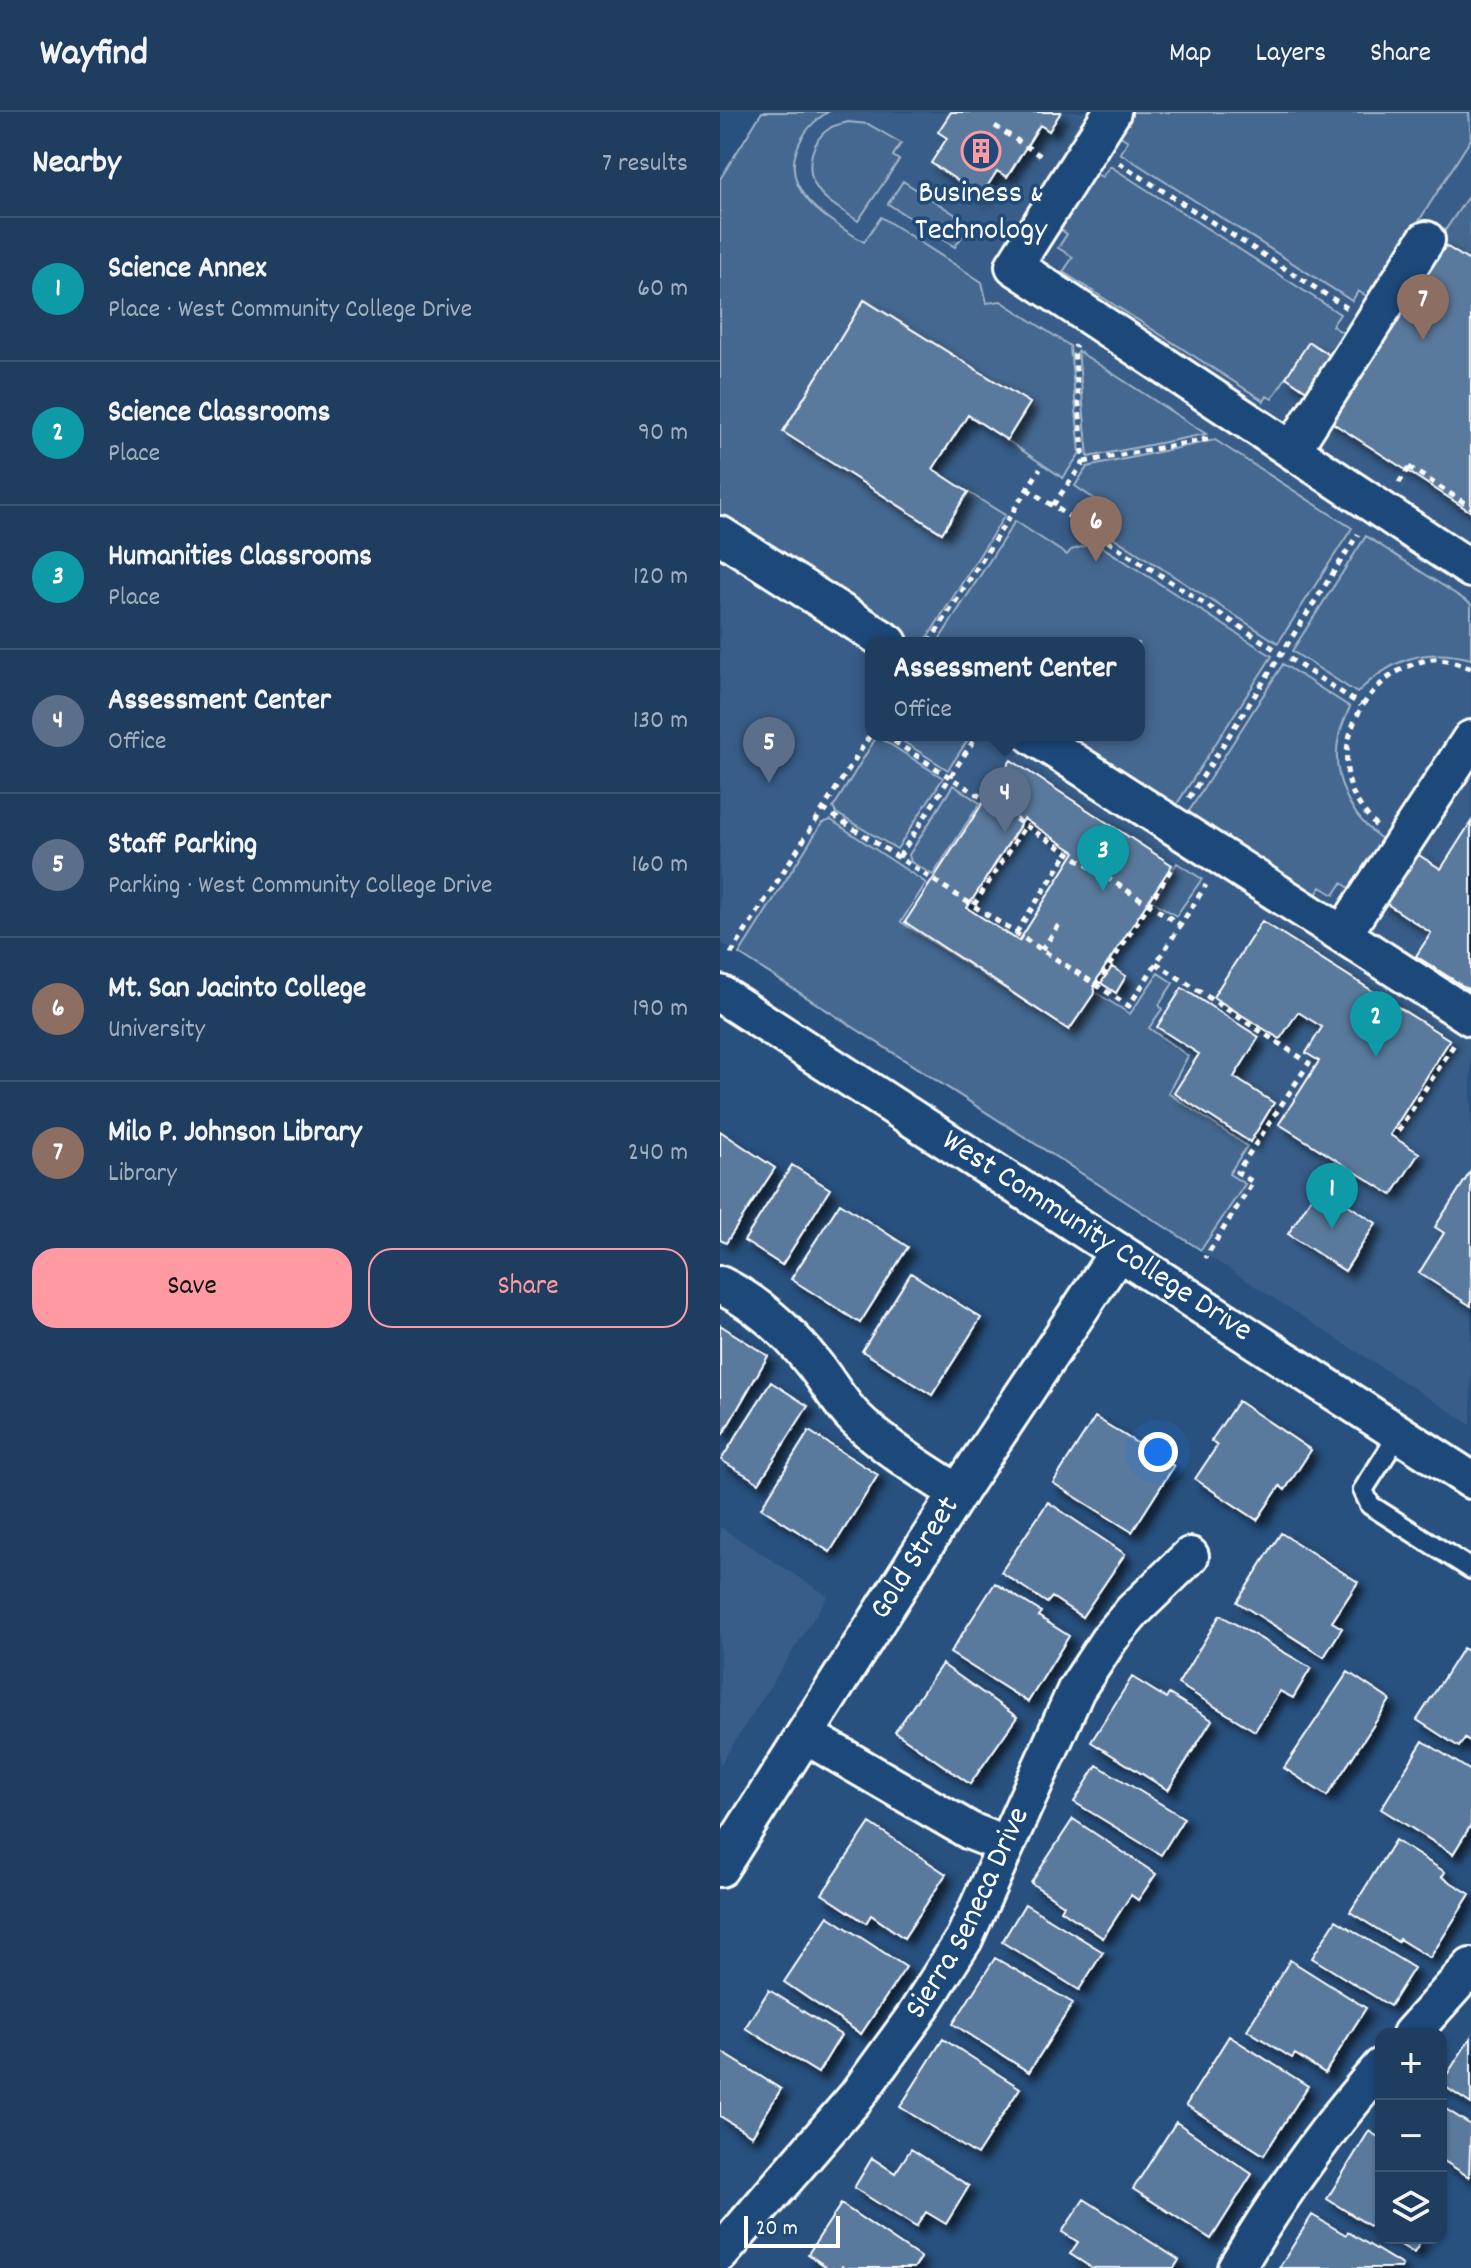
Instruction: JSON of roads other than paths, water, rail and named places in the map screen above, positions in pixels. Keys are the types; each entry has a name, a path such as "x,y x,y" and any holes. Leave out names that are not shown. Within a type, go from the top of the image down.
{"street":[{"path":"1112,112 1014,266 1471,569"},
{"path":"1292,450 1426,240"},
{"path":"720,535 880,637"},
{"path":"1343,934 1471,739"},
{"path":"1041,741 1343,934 1464,1028"},
{"name":"West Community College Drive","path":"720,994 1471,1480"},
{"name":"Gold Street","path":"720,1868 958,1493 1118,1252"},
{"path":"720,1285 742,1296 782,1327 853,1416 904,1458 958,1493"},
{"name":"Sierra Seneca Drive","path":"720,2254 856,2097 915,2016 964,1939 1076,1690 1110,1638 1190,1556"},
{"path":"805,1735 970,1831 1006,1845"},
{"path":"1416,2028 1471,1967"},
{"path":"1236,2268 1282,2191 1375,2074"}],"lane":[{"path":"1399,1434 1363,1490 1370,1505 1471,1569"}],"place":[{"name":"Business & Technology","path":"981,151"},
{"name":"Milo P. Johnson Library","path":"1423,340"},
{"name":"Mt. San Jacinto College","path":"1096,562"},
{"name":"Staff Parking","path":"769,783"},
{"name":"Assessment Center","path":"1005,833"},
{"name":"Humanities Classrooms","path":"1103,891"},
{"name":"Science Classrooms","path":"1376,1057"},
{"name":"Science Annex","path":"1332,1229"}]}
